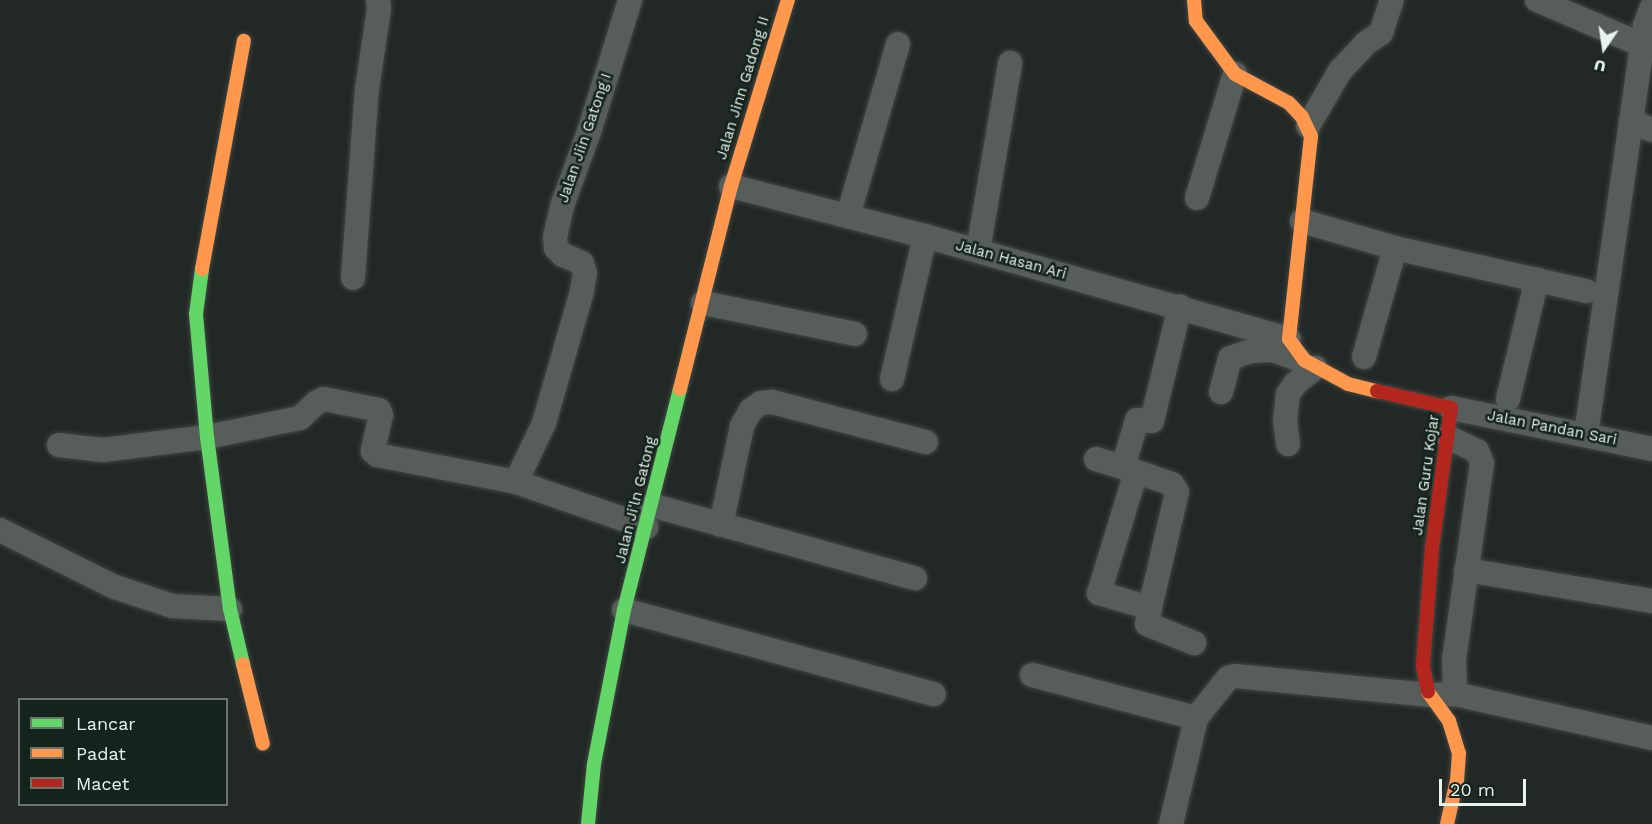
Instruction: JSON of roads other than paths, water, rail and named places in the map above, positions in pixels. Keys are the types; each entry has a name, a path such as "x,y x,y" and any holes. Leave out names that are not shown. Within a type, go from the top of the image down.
{"street":[{"path":"353,278 367,89 379,9 378,0"},
{"name":"Jalan Jiin Gatong I","path":"516,482 544,423 582,291 585,273 582,262 563,255 556,248 555,237 562,206 589,132 630,0"},
{"name":"Jalan Jinn Gadong II","path":"731,186 788,0"},
{"path":"1194,0 1196,21 1235,74 1279,95 1308,126 1311,136 1289,339"},
{"path":"1308,126 1340,71 1366,43 1381,33 1392,0"},
{"path":"1537,0 1648,27 1641,125 1586,434"},
{"path":"244,41 196,300 207,437 230,609 262,744"},
{"path":"848,216 898,44"},
{"path":"978,251 1010,63"},
{"path":"1197,198 1235,74"},
{"name":"Jalan Hasan Ari","path":"731,186 926,236 1180,306 1289,339"},
{"name":"Jalan Ji'ln Gatong","path":"588,824 594,764 624,610 731,186"},
{"path":"1302,221 1395,248 1586,291"},
{"path":"892,379 926,236"},
{"path":"1364,357 1395,248"},
{"path":"1508,399 1537,279"},
{"path":"703,303 855,334"},
{"path":"1150,608 1099,593 1129,470 1137,420 1152,421 1180,306"},
{"name":"Jalan Guru Kojar","path":"1289,339 1309,364 1348,384 1452,408 1432,548 1423,666 1428,695 1449,721 1459,753 1457,780 1447,824"},
{"path":"1221,392 1230,358 1252,351 1272,350 1309,364 1287,394 1285,421 1288,444"},
{"path":"59,445 103,450 207,437 300,418 316,403 324,399 379,410 381,415 373,451 377,455 516,482 649,516 721,525 915,578"},
{"path":"721,525 742,426 751,410 760,403 772,402 926,442"},
{"name":"Jalan Pandan Sari","path":"1452,408 1652,449"},
{"path":"1448,437 1477,451 1482,463 1454,659 1455,694"},
{"path":"1096,459 1172,484 1178,492 1147,624 1194,643"},
{"path":"0,531 115,587 143,597 172,606 230,609"},
{"path":"1466,570 1652,601"},
{"path":"624,610 934,694"},
{"path":"1032,675 1196,718"},
{"path":"1171,824 1196,718 1228,678 1235,676 1428,695 1455,694 1652,738"}]}
